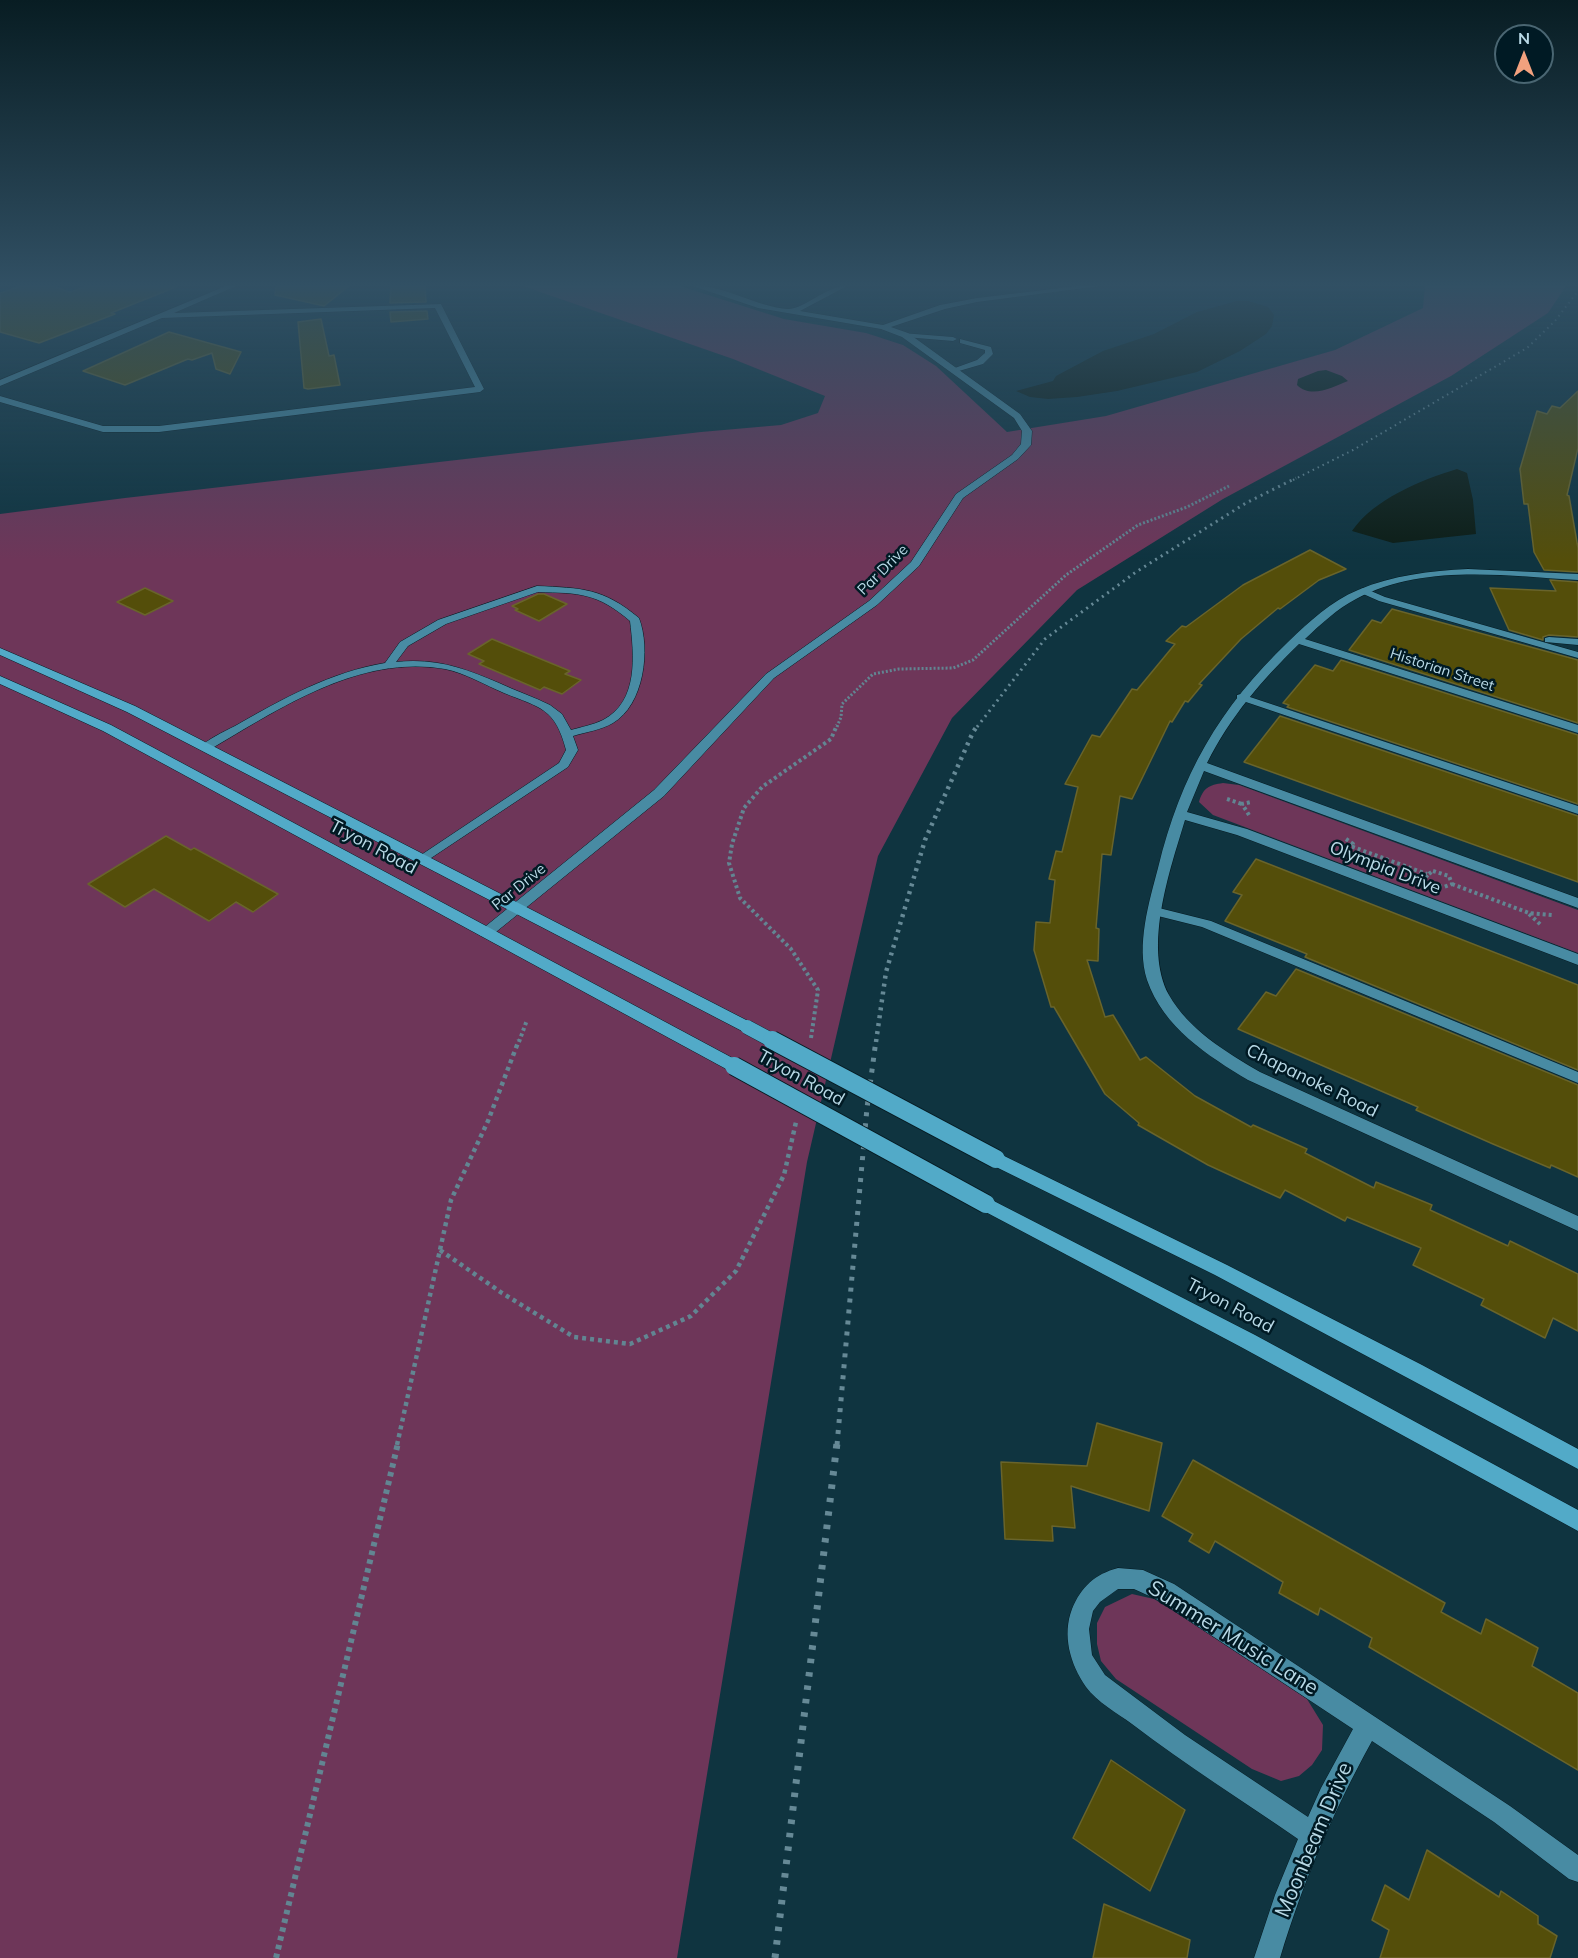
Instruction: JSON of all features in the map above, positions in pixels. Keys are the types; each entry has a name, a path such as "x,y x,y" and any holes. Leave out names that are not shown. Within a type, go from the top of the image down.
{"main road":[{"name":"Tryon Road","path":"0,651 105,696 747,1027 996,1159 1231,1275 1578,1460"},
{"name":"Tryon Road","path":"0,680 106,728 986,1204 1248,1341 1578,1521"}],"street":[{"path":"0,399 103,429 159,429 480,389 474,377"},
{"name":"Par Drive","path":"486,933 659,793 770,676 873,603 915,564 959,496 1015,457 1026,445 1027,431 1017,416 965,377"},
{"name":"Chapanoke Road","path":"1578,577 1464,573 1411,578 1364,591 1340,604 1297,640 1260,674 1241,697 1223,723 1200,765 1178,814 1155,911 1150,951 1151,966 1156,982 1176,1016 1204,1043 1254,1076 1578,1224"},
{"name":"Historian Street","path":"1297,640 1578,729"},
{"name":"Olympia Drive","path":"1200,765 1578,903"},
{"name":"Olympia Drive","path":"1178,814 1242,832 1578,960"},
{"name":"Summer Music Lane","path":"1313,1835 1151,1724 1094,1679 1080,1654 1077,1628 1087,1598 1104,1583 1124,1577 1148,1582 1310,1685 1502,1814 1578,1870"},
{"name":"Moonbeam Drive","path":"1267,1958 1287,1894 1329,1796 1368,1725"}],"lane":[{"path":"390,663 404,644 442,622 503,599 537,589 567,590 600,596 615,603 635,620 639,674 629,700 611,720 567,734"},
{"path":"1364,591 1382,599 1578,655"},
{"path":"1526,639 1578,642"},
{"path":"205,748 314,689 366,668 390,663 420,663 447,667 532,701 557,715 572,750 564,765 421,859"},
{"path":"1241,697 1578,810"},
{"path":"1155,911 1206,924 1578,1078"}],"path":[{"path":"811,1042 818,990 790,949 740,898 729,863 732,844 744,808 762,787 831,739 841,717 842,704 873,674 899,669 953,668 973,660 1066,575 1138,525 1186,507 1229,486"},
{"path":"1227,799 1242,804 1254,802"},
{"path":"1242,804 1245,811 1257,821"},
{"path":"1343,837 1353,844 1353,847"},
{"path":"1334,848 1353,847 1427,874 1433,871 1446,874 1452,879 1452,884"},
{"path":"1427,874 1426,879 1435,886 1443,887 1452,884 1528,913"},
{"path":"276,1958 384,1506 451,1200 488,1121 526,1020"},
{"path":"440,1250 502,1293 574,1337 630,1344 691,1316 736,1271 784,1175 796,1119"}],"shaded area":[{"path":"779,377 948,377 1007,432 1106,416 1240,377 1448,377 1223,499 1077,590 952,718 878,856 807,1162 677,1958 0,1958 0,514 701,432 781,425 818,413 825,396"},
{"path":"1055,377 1174,377 1117,391 1077,397 1048,399 1030,397 1016,391 1053,381"},
{"path":"1344,377 1348,381 1329,389 1309,391 1297,385 1298,379"},
{"path":"1457,469 1467,473 1473,500 1476,534 1393,543 1352,531 1361,520 1385,500 1414,485"},
{"path":"1223,783 1239,785 1578,910 1578,953 1213,815 1199,802 1202,793 1207,788"},
{"path":"1132,1594 1154,1599 1166,1606 1307,1699 1323,1725 1322,1750 1312,1765 1299,1776 1281,1781 1252,1769 1116,1679 1101,1661 1097,1644 1097,1623 1105,1607"}],"building":[{"path":"102,377 143,377 125,385"},
{"path":"303,377 338,377 340,385 308,389 304,388"},
{"path":"1578,391 1578,448 1567,495 1578,548 1578,572 1544,570 1534,552 1528,504 1524,504 1520,469 1537,411 1547,414 1552,406 1560,408"},
{"path":"1310,550 1346,569 1319,580 1280,609 1278,608 1241,639 1199,684 1202,685 1188,702 1185,701 1172,722 1170,721 1132,799 1120,796 1111,855 1102,854 1096,928 1099,929 1098,961 1087,960 1105,1017 1113,1015 1140,1060 1146,1057 1195,1096 1251,1127 1253,1125 1307,1149 1305,1153 1374,1188 1376,1182 1432,1205 1430,1210 1508,1246 1510,1241 1578,1274 1578,1331 1553,1318 1545,1338 1481,1305 1484,1299 1413,1265 1421,1248 1347,1217 1345,1221 1285,1190 1280,1198 1208,1165 1138,1125 1139,1123 1105,1094 1054,1007 1051,1007 1034,950 1036,922 1050,923 1055,880 1049,879 1056,851 1062,852 1078,787 1065,784 1092,735 1100,737 1132,689 1137,690 1175,644 1166,641 1182,626 1186,627 1243,585"},
{"path":"1550,580 1578,582 1578,637 1549,635 1543,637 1543,640 1509,630 1490,588 1556,591"},
{"path":"145,588 173,601 145,615 117,602"},
{"path":"538,594 544,594 567,604 539,621 515,610 518,609 512,606"},
{"path":"1392,609 1578,660 1578,723 1349,650 1372,620 1381,623"},
{"path":"492,639 570,671 565,674 581,680 562,694 544,687 540,690 479,664 484,661 468,654"},
{"path":"1341,660 1578,735 1578,804 1287,707 1289,705 1283,703 1315,665 1333,671"},
{"path":"1280,716 1578,816 1578,882 1244,762"},
{"path":"166,836 191,850 194,848 278,894 253,912 236,902 209,921 154,889 125,907 88,884"},
{"path":"1256,859 1578,985 1578,1070 1305,957 1307,954 1225,921 1242,895 1233,892"},
{"path":"1296,969 1578,1085 1578,1177 1493,1144 1416,1110 1418,1107 1238,1029 1266,992 1276,996"},
{"path":"1097,1423 1162,1443 1149,1511 1071,1486 1075,1528 1052,1526 1053,1541 1005,1539 1001,1462 1087,1466"},
{"path":"1193,1460 1445,1603 1441,1612 1481,1634 1486,1619 1538,1648 1532,1666 1578,1693 1578,1770 1369,1647 1372,1638 1320,1608 1318,1615 1279,1593 1283,1582 1215,1541 1209,1553 1189,1541 1193,1534 1162,1516"},
{"path":"1111,1760 1185,1810 1150,1891 1073,1838"},
{"path":"1427,1850 1499,1897 1501,1891 1538,1916 1538,1924 1557,1936 1550,1958 1380,1958 1389,1930 1372,1920 1385,1885 1409,1900"},
{"path":"1104,1904 1190,1940 1187,1958 1093,1958"}],"railway":[{"path":"1293,480 1353,450 1477,377"},
{"path":"977,727 1045,639 1136,572 1246,503 1296,478"},
{"path":"876,1042 886,972 925,840 978,725"},
{"path":"837,1445 867,1108 876,1040"},
{"path":"775,1958 837,1443"}]}
